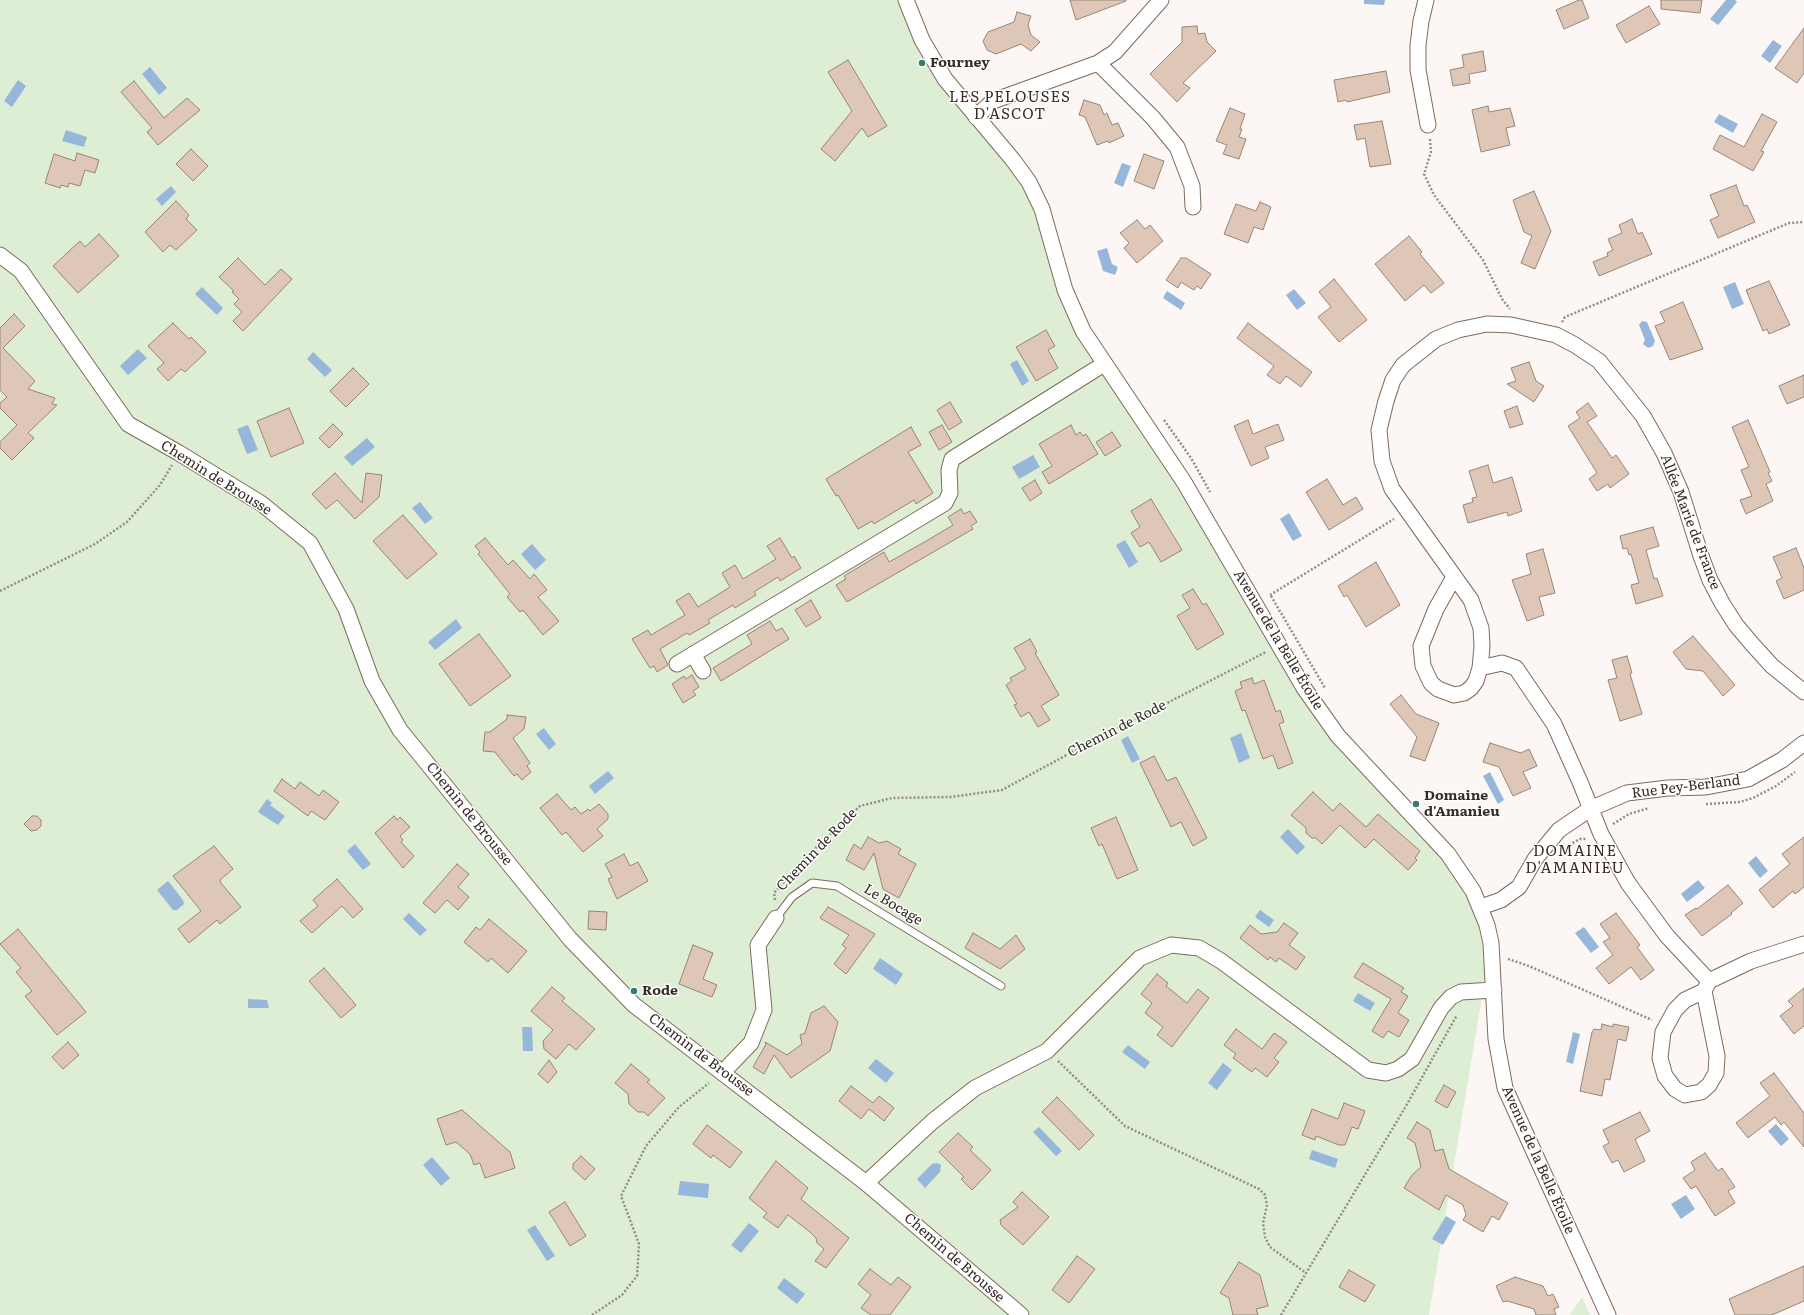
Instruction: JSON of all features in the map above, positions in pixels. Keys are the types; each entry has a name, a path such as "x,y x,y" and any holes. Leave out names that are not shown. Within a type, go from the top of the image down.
{"street":[{"name":"Avenue de la Belle Étoile","path":"906,0 920,35 936,66 952,90 1022,170 1042,209 1065,290 1083,331 1184,482 1304,688 1338,736 1448,854 1466,879 1481,907 1491,943 1497,1045 1506,1088 1608,1315"},
{"path":"976,117 993,101 1098,63 1114,52 1160,0"},
{"path":"1426,0 1419,39 1418,70 1428,125"},
{"path":"1098,63 1153,118 1177,148 1192,186 1193,207"},
{"name":"Chemin de Brousse","path":"0,256 21,271 128,424 179,453 262,504 310,543 346,609 372,681 400,730 570,938 634,1005 866,1183 1021,1315"},
{"name":"Allée Marie de France","path":"1454,577 1429,625 1421,646 1423,666 1431,683 1438,690 1454,694 1464,693 1471,688 1480,668 1482,646 1481,628 1471,600 1406,511 1392,489 1382,461 1378,430 1393,380 1403,365 1436,340 1458,330 1487,324 1525,327 1556,335 1575,345 1599,361 1643,416 1664,453 1681,492 1704,562 1722,602 1736,625 1772,666 1804,692"},
{"path":"677,664 945,503 950,493 948,470 952,459 1104,364"},
{"path":"693,654 703,671"},
{"path":"1480,668 1502,663 1516,668 1554,724 1601,834 1628,883 1706,986 1717,1056 1716,1073 1709,1085 1701,1092 1685,1095 1675,1089 1665,1076 1660,1058 1663,1032 1675,1010 1685,1000 1706,986 1751,961 1804,944"},
{"name":"Rue Pey-Berland","path":"1481,907 1501,900 1519,887 1535,859 1559,830 1590,809 1627,793 1668,788 1706,786 1748,779 1782,760 1804,743"},
{"path":"723,1072 751,1043 764,1010 758,945 776,918"},
{"path":"866,1183 933,1121 975,1088 1047,1051 1140,958 1171,945 1199,948 1221,961 1368,1070 1386,1073 1398,1069 1412,1059 1441,1008 1451,997 1461,992 1494,990"}],"lane":[{"name":"Le Bocage","path":"776,918 792,897 812,883 837,886 1001,986"}],"path":[{"path":"1428,125 1431,152 1424,174 1434,195 1483,260 1502,299 1525,327"},
{"path":"1556,335 1565,317 1789,223 1804,222"},
{"path":"1161,416 1191,458 1212,495"},
{"path":"0,591 95,544 128,522 160,485 179,453"},
{"path":"1270,595 1406,511"},
{"path":"1266,589 1326,689"},
{"name":"Chemin de Rode","path":"776,918 774,893 806,857 860,806 892,798 950,797 1002,790 1080,747 1278,645"},
{"path":"1703,804 1740,802 1753,798 1776,786 1796,771"},
{"path":"1568,846 1580,839 1592,838 1601,834 1618,820 1640,809 1655,807"},
{"path":"1507,951 1507,961 1529,966 1658,1022"},
{"path":"1281,1315 1406,1106 1459,1012"},
{"path":"1047,1051 1125,1126 1259,1189 1265,1195 1267,1205 1263,1223 1265,1237 1270,1247 1306,1273"},
{"path":"592,1315 622,1295 637,1276 639,1244 621,1196 646,1146 679,1107 723,1072"}],"green space":[{"path":"0,0 906,0 922,40 1022,170 1065,290 1304,688 1448,854 1491,943 1429,1315 0,1315"},
{"path":"1582,1297 1590,1315 1570,1315"}],"water":[{"path":"1364,0 1385,0 1384,5 1364,4"},
{"path":"1726,0 1735,0 1737,2 1718,25 1710,19"},
{"path":"1773,40 1782,46 1770,63 1761,56"},
{"path":"150,67 167,88 159,95 142,74"},
{"path":"18,80 26,86 12,107 4,101"},
{"path":"1719,114 1738,124 1733,133 1714,122"},
{"path":"66,130 87,137 84,147 62,141"},
{"path":"1122,163 1131,166 1123,187 1114,183"},
{"path":"171,186 176,192 162,206 156,199"},
{"path":"1107,248 1112,264 1118,267 1115,275 1103,271 1097,251"},
{"path":"1735,282 1744,304 1732,309 1723,287"},
{"path":"202,287 223,308 217,315 195,294"},
{"path":"1294,289 1306,303 1297,310 1286,295"},
{"path":"1167,291 1185,303 1181,310 1163,298"},
{"path":"1642,321 1647,322 1655,341 1653,346 1648,348 1643,344 1645,340 1639,325"},
{"path":"138,349 147,358 128,375 120,366"},
{"path":"313,352 332,370 325,377 307,359"},
{"path":"1017,360 1029,381 1022,386 1010,364"},
{"path":"248,425 258,450 247,454 237,429"},
{"path":"367,438 375,447 352,466 344,457"},
{"path":"1033,455 1040,467 1019,479 1012,467"},
{"path":"420,502 433,518 425,524 412,508"},
{"path":"1289,513 1302,536 1293,541 1280,519"},
{"path":"1125,540 1138,562 1129,568 1116,545"},
{"path":"532,544 546,560 535,570 521,554"},
{"path":"456,619 462,628 435,650 428,642"},
{"path":"544,728 556,744 549,750 536,734"},
{"path":"1241,733 1250,758 1239,763 1230,738"},
{"path":"1128,736 1140,759 1132,763 1121,740"},
{"path":"608,771 614,778 595,794 589,786"},
{"path":"1490,772 1504,800 1498,804 1483,776"},
{"path":"267,799 272,803 270,805 285,816 278,825 258,812"},
{"path":"1288,829 1305,847 1297,855 1280,837"},
{"path":"355,844 371,864 363,870 347,851"},
{"path":"1756,856 1768,871 1760,878 1748,863"},
{"path":"1698,880 1705,888 1687,902 1681,894"},
{"path":"168,881 183,900 184,904 177,910 173,910 157,890"},
{"path":"1260,910 1274,920 1269,927 1255,917"},
{"path":"409,913 427,930 420,936 403,919"},
{"path":"1584,927 1599,947 1591,953 1575,933"},
{"path":"880,958 903,974 896,985 873,969"},
{"path":"1358,993 1375,1003 1370,1011 1353,1001"},
{"path":"248,999 267,1000 269,1008 248,1008"},
{"path":"522,1027 532,1027 533,1051 523,1051"},
{"path":"1573,1032 1580,1034 1573,1064 1566,1062"},
{"path":"1128,1045 1150,1062 1145,1069 1122,1052"},
{"path":"876,1059 894,1073 886,1083 868,1068"},
{"path":"1223,1063 1232,1070 1217,1090 1208,1083"},
{"path":"1776,1124 1789,1139 1781,1146 1768,1131"},
{"path":"1039,1127 1062,1151 1056,1156 1033,1132"},
{"path":"1312,1150 1338,1159 1335,1168 1309,1159"},
{"path":"432,1157 450,1178 441,1186 423,1165"},
{"path":"937,1163 941,1165 940,1172 925,1188 917,1179 932,1164"},
{"path":"680,1181 709,1184 708,1198 678,1195"},
{"path":"1686,1195 1695,1209 1681,1219 1671,1204"},
{"path":"1446,1216 1456,1222 1443,1245 1432,1239"},
{"path":"749,1223 759,1231 741,1253 731,1245"},
{"path":"535,1225 555,1256 547,1261 527,1230"},
{"path":"784,1278 805,1294 797,1304 777,1288"}],"building":[{"path":"1070,0 1126,0 1126,1 1076,20"},
{"path":"1582,0 1589,18 1564,29 1556,10"},
{"path":"1661,0 1702,0 1700,13 1661,9"},
{"path":"1649,6 1660,24 1626,43 1616,25"},
{"path":"1017,12 1031,16 1028,25 1031,35 1040,42 1031,51 1021,44 996,54 987,50 983,41 988,32 1014,22"},
{"path":"1197,26 1198,34 1205,33 1207,42 1216,51 1183,83 1190,88 1177,102 1150,74 1182,42 1182,27"},
{"path":"1804,28 1804,73 1797,83 1775,68"},
{"path":"1483,51 1486,71 1469,74 1470,83 1453,86 1450,70 1464,67 1462,55"},
{"path":"848,60 887,126 868,137 862,128 835,161 821,149 852,111 828,72"},
{"path":"1386,71 1390,92 1347,102 1346,100 1338,102 1334,80"},
{"path":"134,81 164,118 187,98 200,110 158,145 147,132 152,128 121,92"},
{"path":"1084,100 1100,105 1104,115 1107,113 1112,125 1118,123 1124,136 1109,143 1108,141 1097,145 1085,117 1079,115"},
{"path":"1488,106 1489,112 1510,108 1515,126 1506,128 1510,145 1481,152 1472,110"},
{"path":"1230,108 1245,114 1239,137 1246,139 1239,159 1223,154 1227,145 1216,141"},
{"path":"1762,114 1777,122 1761,151 1764,152 1753,171 1713,149 1720,135 1744,147"},
{"path":"1382,121 1391,164 1370,167 1365,138 1357,140 1354,125"},
{"path":"191,149 208,166 193,181 176,164"},
{"path":"77,153 99,160 95,173 85,170 80,186 69,183 68,187 61,185 60,188 45,183 54,154 75,161"},
{"path":"1144,154 1164,161 1154,189 1134,181"},
{"path":"1736,185 1744,206 1747,205 1755,222 1718,238 1710,220 1719,216 1710,195"},
{"path":"1534,191 1551,231 1535,269 1521,263 1532,236 1524,232 1513,200"},
{"path":"176,201 189,215 186,219 197,230 176,250 170,245 163,252 145,232"},
{"path":"1260,202 1271,207 1263,230 1254,227 1248,243 1224,234 1236,204 1256,211"},
{"path":"1632,219 1638,234 1642,232 1652,254 1599,276 1593,262 1608,256 1607,253 1613,250 1608,239 1622,233 1619,225"},
{"path":"1137,220 1145,229 1150,225 1163,241 1137,263 1124,248 1129,243 1120,233"},
{"path":"99,234 119,256 78,293 53,266 80,241 85,247"},
{"path":"1409,236 1422,252 1420,254 1444,283 1431,293 1424,285 1405,301 1375,264"},
{"path":"238,258 265,285 281,269 292,279 243,331 233,321 242,312 234,304 239,299 232,292 234,291 219,277"},
{"path":"1181,258 1186,258 1211,274 1201,289 1197,286 1194,290 1181,282 1178,288 1166,280"},
{"path":"1334,279 1367,320 1339,342 1318,317 1331,307 1319,292"},
{"path":"1769,281 1790,325 1769,334 1767,329 1763,331 1746,290"},
{"path":"1683,302 1703,349 1670,360 1655,326 1665,322 1660,312"},
{"path":"14,314 25,326 3,348 35,381 28,389 55,398 52,404 57,405 28,433 34,438 12,460 0,448 0,442 17,425 0,408 0,403 7,397 0,390 0,328"},
{"path":"173,323 189,339 191,337 206,352 185,372 181,369 168,381 157,369 164,363 148,346"},
{"path":"1248,323 1312,372 1301,387 1286,376 1280,384 1267,375 1274,366 1237,338"},
{"path":"1046,330 1055,346 1048,350 1058,368 1036,381 1016,347"},
{"path":"1529,362 1536,381 1544,386 1534,402 1507,384 1516,381 1511,368"},
{"path":"353,368 369,384 346,407 330,391"},
{"path":"1804,375 1804,397 1787,404 1779,386"},
{"path":"950,402 962,422 949,430 937,410"},
{"path":"1588,403 1597,416 1587,422 1612,458 1616,455 1629,474 1610,488 1608,484 1597,491 1589,479 1597,473 1568,426 1580,418 1576,412"},
{"path":"1517,406 1523,424 1510,428 1504,411"},
{"path":"289,408 304,443 271,457 257,421"},
{"path":"1248,420 1253,434 1278,424 1284,440 1265,447 1269,458 1251,466 1234,426"},
{"path":"1748,420 1770,472 1768,473 1772,481 1766,484 1773,501 1746,514 1740,500 1752,496 1741,470 1749,467 1732,427"},
{"path":"333,424 343,434 329,448 319,438"},
{"path":"942,425 952,442 939,450 929,432"},
{"path":"1071,425 1076,435 1080,432 1083,436 1086,434 1098,454 1049,484 1042,472 1052,466 1039,444"},
{"path":"911,427 921,445 908,452 933,493 916,504 914,500 874,524 872,521 858,529 838,495 836,496 826,479"},
{"path":"1112,432 1121,446 1105,456 1096,442"},
{"path":"1488,465 1493,483 1512,477 1522,511 1508,516 1507,512 1468,523 1463,505 1473,502 1472,498 1477,497 1469,471"},
{"path":"335,473 362,503 366,473 382,475 379,497 355,519 337,500 326,509 312,494"},
{"path":"1327,479 1343,505 1356,497 1363,509 1329,530 1306,492"},
{"path":"1035,480 1042,493 1030,501 1022,488"},
{"path":"1151,499 1182,550 1161,562 1149,542 1140,547 1131,533 1140,527 1131,511"},
{"path":"961,509 964,514 970,511 977,522 971,526 973,529 847,602 836,585 846,579 844,576 884,552 889,562 928,540 953,525 948,517"},
{"path":"403,515 437,554 407,579 373,541"},
{"path":"1653,527 1659,546 1646,550 1654,579 1657,578 1663,596 1636,604 1631,585 1639,583 1631,554 1629,555 1627,548 1623,549 1620,536"},
{"path":"485,538 508,565 513,560 530,579 534,574 547,590 538,597 559,621 543,635 523,610 520,612 507,597 510,594 478,554 480,552 475,546"},
{"path":"780,538 792,558 794,556 801,568 780,581 778,577 754,592 756,595 735,608 733,605 708,620 710,623 689,635 687,633 660,649 668,665 657,672 654,666 650,668 632,639 648,630 651,635 685,615 676,601 689,593 698,607 730,587 722,573 735,565 743,579 776,559 767,546"},
{"path":"1796,548 1804,568 1804,590 1784,599 1776,581 1782,578 1773,557"},
{"path":"1543,549 1555,593 1539,597 1544,615 1527,621 1512,580 1531,574 1526,554"},
{"path":"1376,562 1400,605 1366,627 1347,595 1344,597 1338,586"},
{"path":"1193,589 1203,605 1206,603 1224,634 1197,650 1177,616 1190,608 1182,595"},
{"path":"811,600 821,618 806,627 795,610"},
{"path":"770,621 776,631 782,628 789,639 721,681 713,668 752,644 747,635"},
{"path":"479,634 511,676 470,706 439,664"},
{"path":"1693,636 1735,685 1723,696 1703,671 1686,669 1673,652"},
{"path":"1030,639 1037,652 1035,653 1059,695 1041,706 1050,720 1038,727 1029,712 1021,717 1014,705 1017,704 1006,685 1012,681 1010,678 1026,669 1014,648"},
{"path":"1627,656 1632,673 1630,674 1642,714 1620,721 1608,680 1617,678 1612,660"},
{"path":"692,675 699,687 693,691 696,695 683,703 672,684 684,676 686,679"},
{"path":"1252,678 1254,684 1264,680 1276,712 1280,710 1284,722 1279,724 1293,763 1278,769 1273,755 1263,759 1245,710 1242,711 1235,691 1242,688 1240,682"},
{"path":"1401,695 1416,714 1439,723 1425,761 1410,756 1417,737 1390,704"},
{"path":"507,715 526,717 524,729 513,738 530,763 527,766 531,772 522,780 517,774 514,776 495,752 483,751 485,732 490,732 507,719"},
{"path":"1490,743 1521,753 1529,749 1537,766 1523,772 1531,788 1513,796 1499,767 1483,762"},
{"path":"1154,756 1167,781 1176,777 1207,838 1193,846 1181,822 1171,827 1140,763"},
{"path":"282,779 295,789 300,782 319,796 323,790 339,802 325,820 311,811 308,816 274,791"},
{"path":"1313,792 1333,811 1340,803 1366,827 1378,814 1420,851 1415,858 1417,860 1408,870 1374,839 1365,848 1340,825 1322,844 1316,838 1312,838 1306,833 1306,828 1291,815"},
{"path":"557,794 571,810 575,807 581,814 588,809 590,811 599,804 608,814 608,819 597,829 603,836 583,852 566,832 562,835 540,808"},
{"path":"32,816 37,816 41,820 41,826 37,830 31,831 24,824"},
{"path":"394,816 397,820 400,817 410,827 400,836 403,840 401,842 414,856 403,868 375,833"},
{"path":"1116,817 1138,870 1117,879 1102,844 1099,846 1091,828"},
{"path":"868,837 879,843 887,841 901,849 898,854 916,864 899,898 883,889 874,853 864,870 846,860 854,844 861,849"},
{"path":"1804,837 1804,887 1795,894 1793,891 1773,908 1759,890 1790,864 1782,854"},
{"path":"214,846 233,869 220,880 221,883 241,907 220,924 217,920 189,943 178,929 201,911 173,876"},
{"path":"624,854 630,866 638,862 648,881 617,899 608,879 612,877 605,864"},
{"path":"457,864 469,874 458,887 469,897 458,910 447,900 435,913 423,903"},
{"path":"337,879 363,909 353,918 342,906 312,933 300,921 318,906 313,900"},
{"path":"1728,885 1743,903 1731,913 1732,914 1702,936 1685,915 1696,908 1697,909"},
{"path":"828,907 875,934 846,974 834,964 846,948 842,945 849,935 820,918"},
{"path":"589,911 607,912 606,930 588,929"},
{"path":"1616,913 1640,945 1637,947 1654,970 1641,980 1631,967 1609,984 1596,968 1613,955 1603,942 1610,938 1600,924"},
{"path":"489,919 527,951 508,973 491,958 488,962 464,942 476,927 480,930"},
{"path":"1284,923 1298,933 1289,945 1305,957 1296,970 1279,958 1276,962 1270,957 1268,960 1240,938 1250,925 1261,934 1277,932"},
{"path":"18,929 86,1012 57,1035 25,996 32,991 16,972 21,968 0,944"},
{"path":"973,933 1000,949 1016,935 1025,949 1000,969 965,948"},
{"path":"693,945 713,953 703,979 717,985 712,997 679,984"},
{"path":"1363,963 1404,988 1401,992 1408,996 1398,1013 1409,1020 1399,1037 1388,1031 1383,1038 1372,1031 1391,999 1354,977"},
{"path":"324,968 356,1005 341,1018 309,981"},
{"path":"1157,974 1168,983 1166,986 1187,1003 1198,989 1209,998 1172,1047 1157,1035 1163,1027 1145,1013 1152,1003 1141,994"},
{"path":"552,987 565,998 562,1001 595,1029 576,1050 569,1044 556,1059 544,1049 543,1041 553,1030 531,1011"},
{"path":"1804,988 1804,1026 1794,1034 1780,1016 1793,1006 1788,1001"},
{"path":"824,1006 838,1022 830,1051 791,1078 774,1055 764,1074 753,1067 766,1044 765,1042 787,1055 802,1044 800,1035 805,1033 811,1013"},
{"path":"1602,1024 1613,1027 1613,1024 1629,1027 1626,1041 1618,1039 1610,1080 1605,1079 1602,1096 1580,1091 1592,1032 1594,1029 1601,1030"},
{"path":"1236,1029 1262,1049 1274,1033 1287,1042 1274,1058 1279,1062 1267,1077 1255,1068 1252,1072 1233,1058 1236,1054 1224,1045"},
{"path":"68,1042 79,1055 63,1069 52,1057"},
{"path":"549,1060 557,1072 548,1083 538,1074"},
{"path":"631,1064 650,1080 647,1082 665,1098 648,1116 644,1112 638,1112 629,1104 628,1094 615,1083"},
{"path":"1774,1073 1804,1113 1804,1147 1784,1122 1781,1125 1775,1117 1748,1138 1736,1123 1770,1096 1760,1083"},
{"path":"1444,1085 1456,1092 1447,1108 1435,1101"},
{"path":"851,1086 873,1103 879,1096 894,1108 884,1121 869,1109 861,1119 839,1101"},
{"path":"1057,1097 1094,1135 1079,1150 1042,1112"},
{"path":"1344,1103 1365,1111 1358,1129 1352,1127 1345,1145 1339,1145 1316,1136 1315,1140 1302,1135 1312,1109 1338,1119"},
{"path":"462,1110 510,1152 515,1168 485,1178 480,1163 474,1165 470,1154 456,1142 446,1145 437,1119"},
{"path":"1640,1112 1650,1131 1635,1139 1645,1161 1624,1172 1618,1160 1612,1163 1603,1146 1609,1143 1603,1130"},
{"path":"1417,1122 1430,1130 1435,1151 1443,1149 1449,1169 1508,1203 1499,1220 1492,1216 1483,1232 1463,1220 1466,1215 1463,1205 1446,1195 1439,1210 1404,1188 1412,1175 1421,1167 1415,1143 1407,1138"},
{"path":"707,1125 742,1152 730,1168 713,1155 711,1158 693,1144"},
{"path":"958,1133 973,1147 970,1150 991,1170 972,1190 961,1179 964,1177 939,1152"},
{"path":"1705,1153 1718,1171 1722,1168 1735,1187 1728,1191 1735,1203 1715,1216 1696,1186 1691,1189 1683,1178 1695,1170 1691,1162"},
{"path":"581,1156 595,1169 585,1180 573,1169 573,1164"},
{"path":"776,1161 808,1188 801,1199 849,1238 826,1268 815,1261 824,1249 817,1243 816,1238 810,1232 788,1215 778,1228 763,1217 767,1213 749,1198"},
{"path":"1022,1192 1049,1217 1023,1245 1001,1225 1000,1220 1018,1207 1013,1202"},
{"path":"565,1202 586,1236 570,1246 549,1212"},
{"path":"1077,1256 1095,1269 1069,1303 1052,1290"},
{"path":"1239,1262 1260,1275 1268,1306 1256,1309 1258,1315 1233,1315 1229,1298 1220,1293"},
{"path":"1804,1266 1804,1301 1772,1315 1735,1315 1729,1299"},
{"path":"870,1269 891,1285 898,1277 911,1287 890,1315 871,1315 861,1308 871,1295 858,1284"},
{"path":"1349,1270 1375,1285 1365,1302 1339,1287"},
{"path":"1515,1277 1543,1286 1548,1296 1553,1294 1559,1307 1554,1309 1556,1315 1536,1315 1534,1309 1507,1301 1503,1302 1496,1286"}],"place":[{"name":"Fourney","path":"922,63"},
{"name":"Domaine d'Amanieu","path":"1416,804"},
{"name":"Rode","path":"634,991"}],"district":[{"name":"LES PELOUSES D'ASCOT","path":"1010,106"},
{"name":"DOMAINE D'AMANIEU","path":"1575,860"}]}
